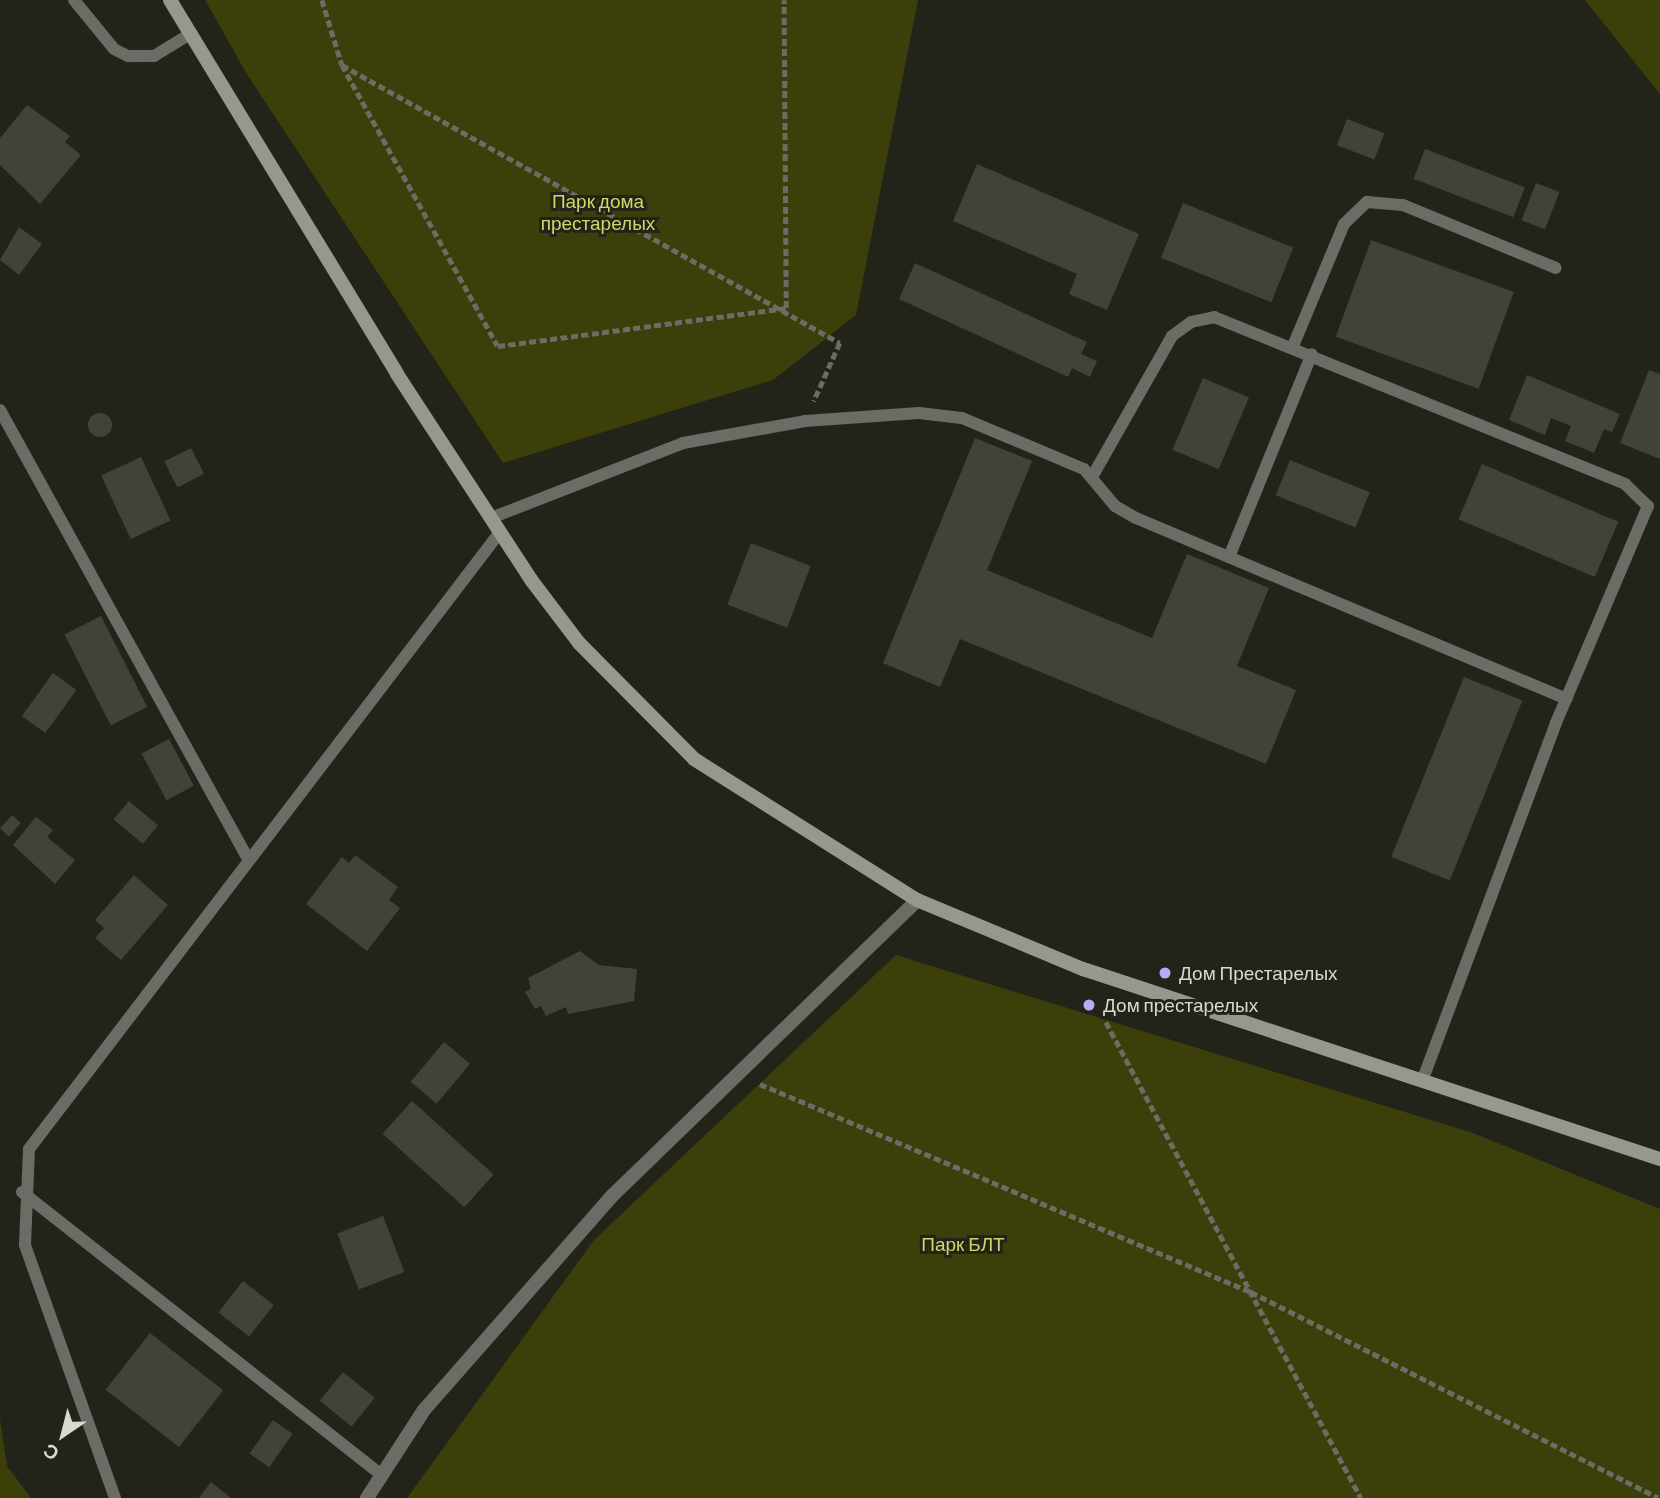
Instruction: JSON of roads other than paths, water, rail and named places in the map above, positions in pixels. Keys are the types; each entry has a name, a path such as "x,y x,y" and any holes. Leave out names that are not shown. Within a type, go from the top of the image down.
{"main road":[{"path":"170,0 500,532 579,643 694,759 917,900 1083,969 1660,1159"}],"street":[{"path":"367,1498 380,1474 424,1410 612,1195 917,900"}],"lane":[{"path":"74,0 114,49 128,56 154,56 190,34"},
{"path":"1293,346 1344,223 1367,202 1404,205 1556,268"},
{"path":"1092,477 1156,359 1191,322 1228,319 1625,484 1648,506 1567,699 1423,1079"},
{"path":"1229,557 1312,354"},
{"path":"0,410 247,857"},
{"path":"491,517 683,443 805,421 919,413 962,418 1050,452 1092,477 1122,512 1567,699"},
{"path":"115,1498 25,1245 22,1192 27,1157 40,1129 500,532"},
{"path":"22,1192 380,1474"}],"place":[{"name":"Дом Престарелых","path":"1165,973"},
{"name":"Дом престарелых","path":"1089,1005"}],"park label":[{"name":"Парк дома престарелых","path":"598,212"},
{"name":"Парк БЛТ","path":"963,1244"}]}
